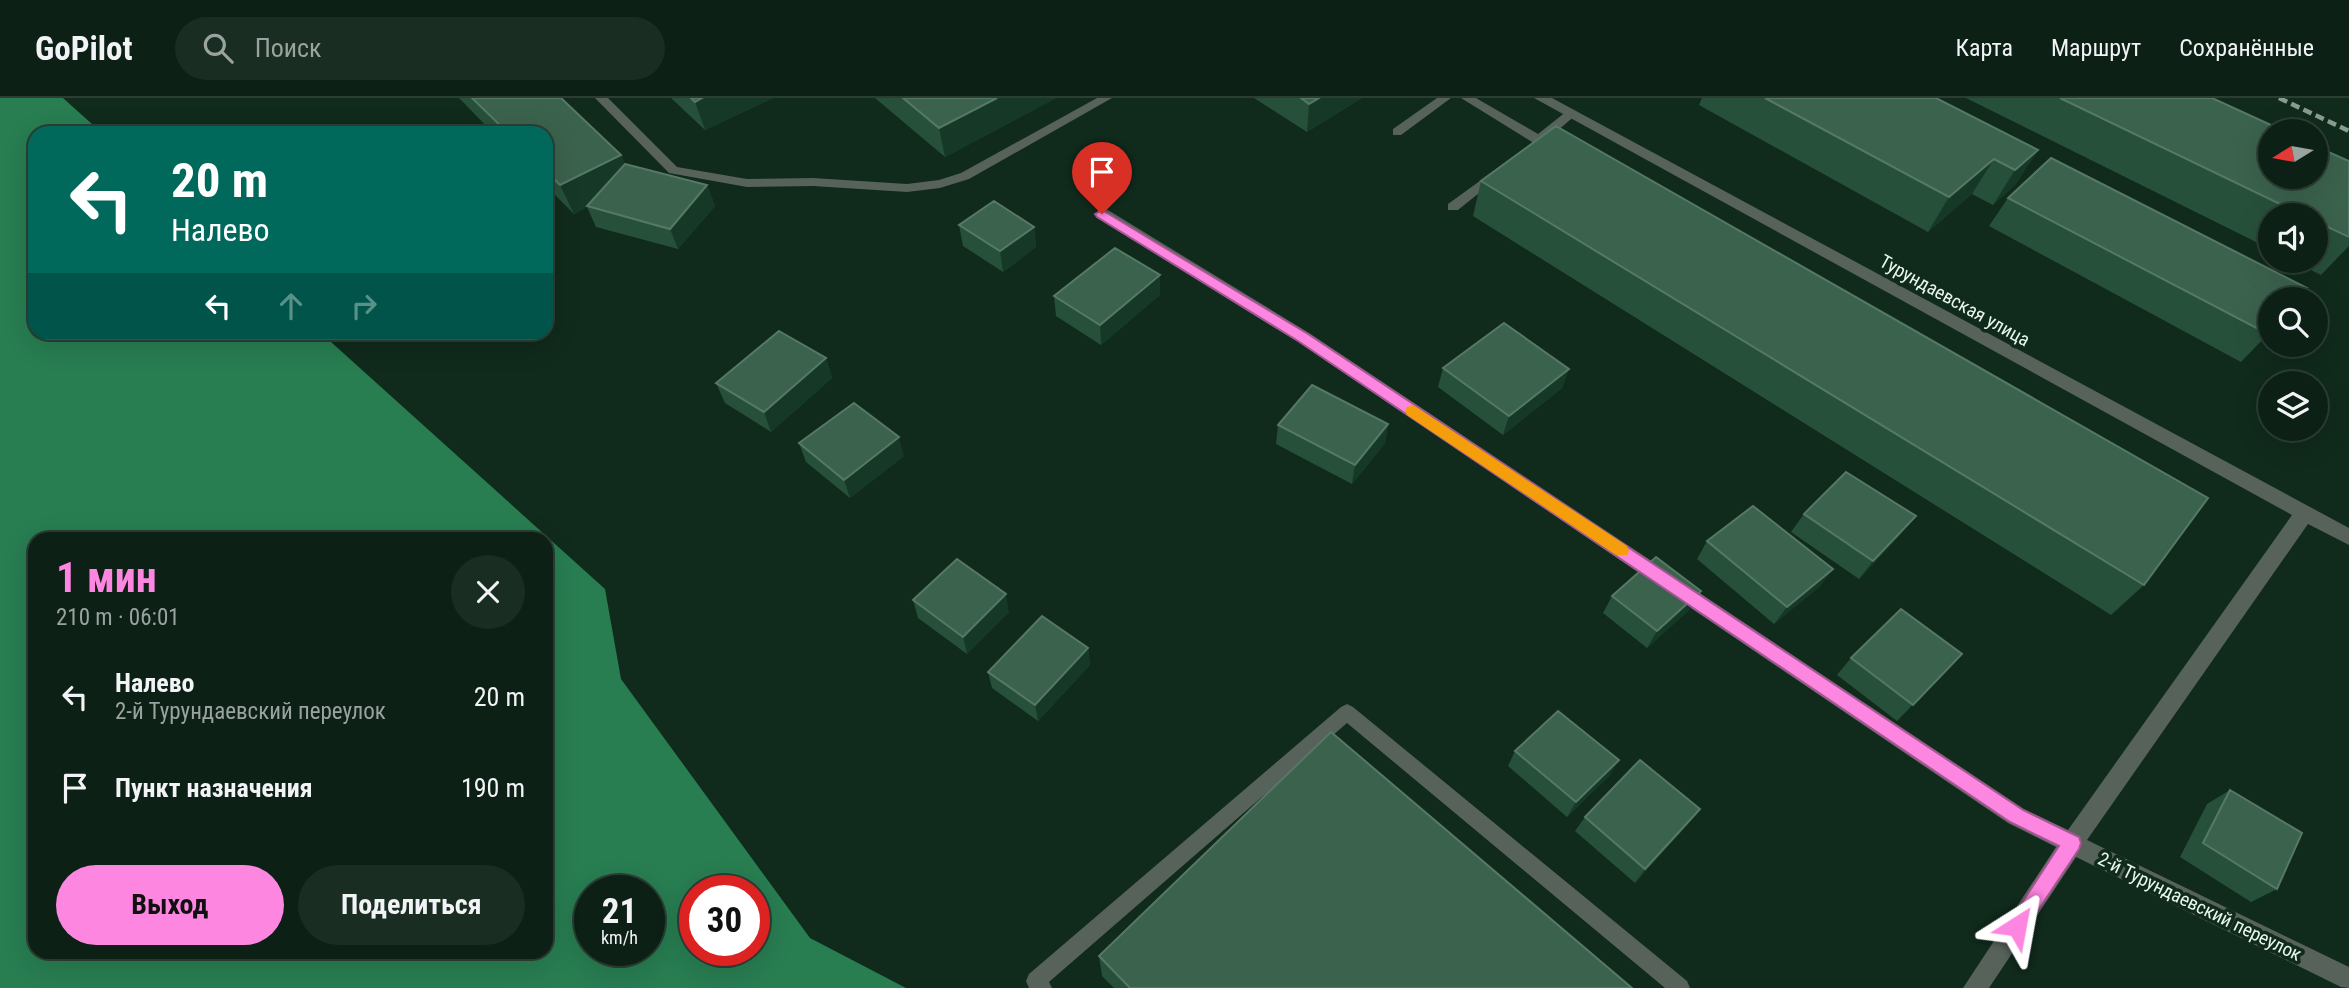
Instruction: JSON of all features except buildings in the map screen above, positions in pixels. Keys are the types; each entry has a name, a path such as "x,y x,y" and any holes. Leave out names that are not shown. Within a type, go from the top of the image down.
{"street":[{"name":"Турундаевская улица","path":"1541,98 2349,537"},
{"name":"2-й Турундаевский переулок","path":"1102,214 1303,337 2016,816 2349,979"},
{"path":"1975,988 2072,843 2304,514"}],"lane":[{"path":"601,98 673,170 747,183 813,182 907,188 940,184 965,176 1106,98"},
{"path":"1397,132 1444,98"},
{"path":"1466,98 1539,139"},
{"path":"1522,153 1571,114"},
{"path":"1453,207 1502,168"},
{"path":"1042,988 1036,981 1347,712 1680,988"}],"shaded area":[{"path":"0,98 63,98 94,126 28,126 28,340 329,340 542,532 28,532 28,959 553,959 553,542 605,589 621,679 764,875 679,875 679,966 770,966 770,883 810,938 906,988 0,988"}],"railway":[{"path":"2279,98 2349,131"}],"slow traffic":[{"path":"1413,411 1621,551"}],"route":[{"path":"1102,214 1303,337 2016,816 2072,843 2017,926"}]}
